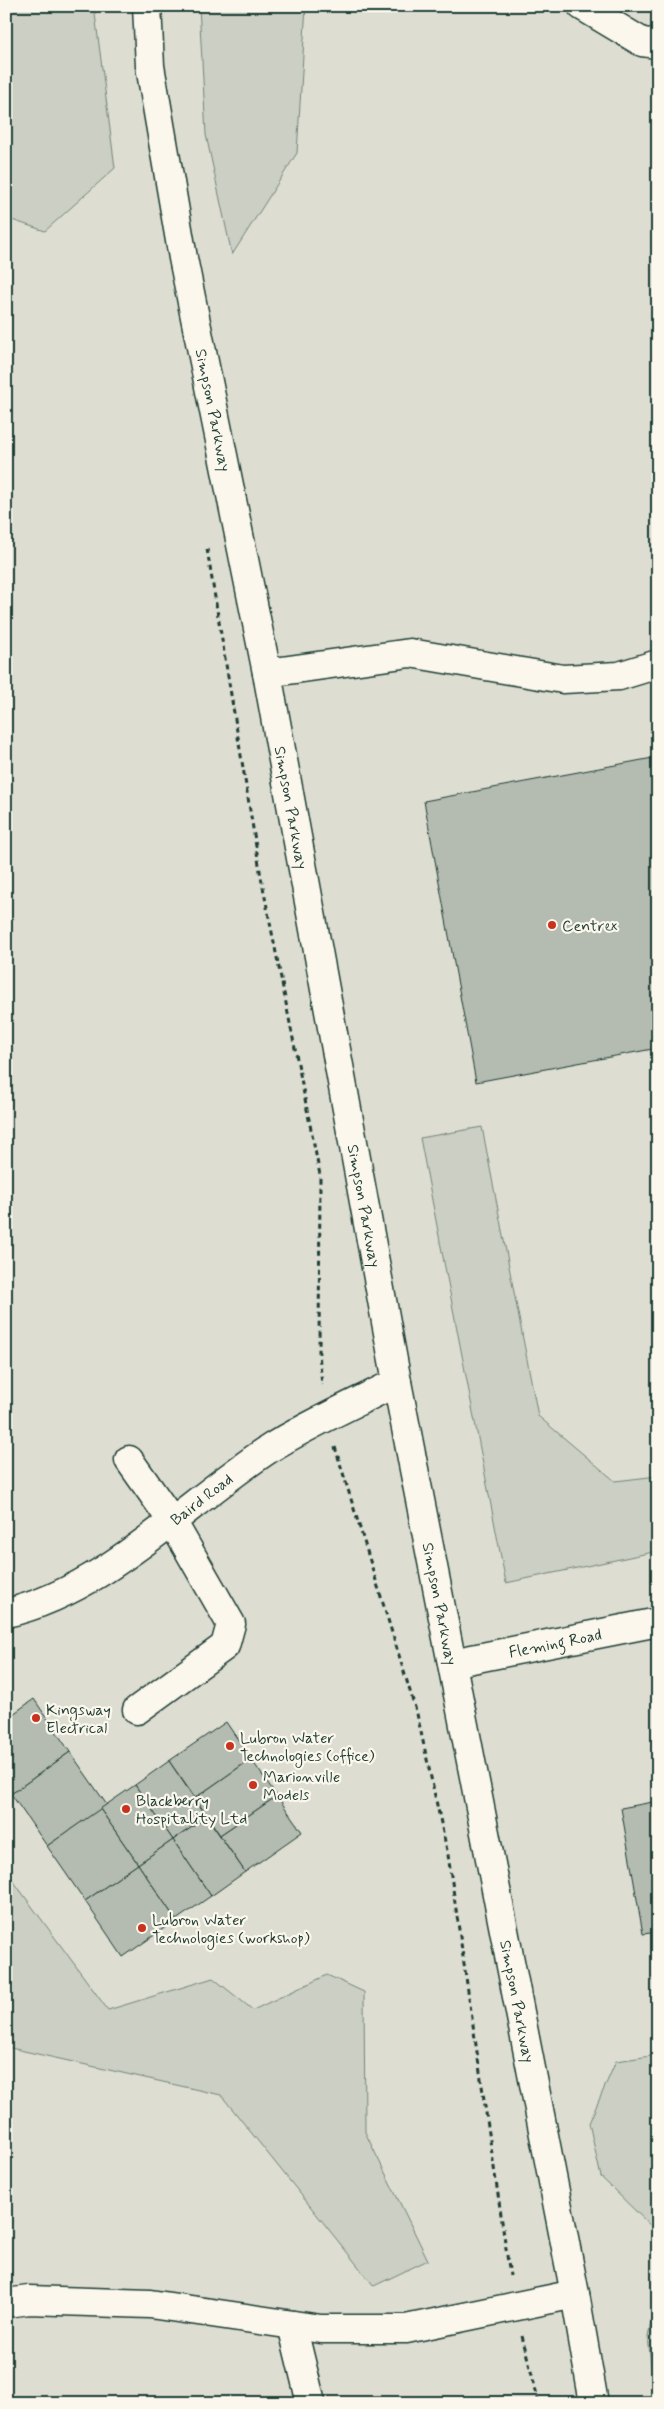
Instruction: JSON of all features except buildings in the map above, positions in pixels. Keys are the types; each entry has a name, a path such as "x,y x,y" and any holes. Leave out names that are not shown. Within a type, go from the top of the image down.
{"main road":[{"name":"Simpson Parkway","path":"147,6 150,66 183,258 267,673 397,1382 575,2294 594,2403"},
{"path":"582,6 642,42 658,44"},
{"path":"267,673 410,653 563,679 619,676 658,664"},
{"name":"Baird Road","path":"6,1613 33,1607 113,1565 273,1447 397,1382"},
{"path":"130,1460 172,1521 231,1624 225,1646 137,1710"},
{"name":"Fleming Road","path":"452,1662 658,1622"},
{"path":"6,2303 29,2300 150,2304 321,2329 406,2329 575,2294"},
{"path":"292,2325 311,2403"}],"path":[{"path":"206,541 261,876 320,1175 318,1353 326,1419 417,1714 448,1855 514,2307 539,2403"}],"shaded area":[{"path":"6,6 658,6 658,2403 6,2403"},
{"path":"6,6 94,6 115,168 45,231 6,218"},
{"path":"199,6 306,6 297,153 232,255 206,135"},
{"path":"482,1127 538,1416 615,1481 658,1476 658,1551 506,1583 420,1138"},
{"path":"6,1871 108,2010 213,1978 253,2010 327,1975 364,1992 365,2132 428,2260 374,2286 221,2095 6,2047"},
{"path":"658,2055 658,2233 601,2177 589,2123 616,2061"},
{"path":"658,2282 658,2403 655,2403 648,2337"}],"place":[{"name":"Centrex","path":"552,925"},
{"name":"Kingsway Electrical","path":"36,1718"},
{"name":"Lubron Water Technologies (office)","path":"230,1746"},
{"name":"Marionville Models","path":"253,1785"},
{"name":"Blackberry Hospitality Ltd","path":"126,1809"},
{"name":"Lubron Water Technologies (workshop)","path":"142,1928"}]}
